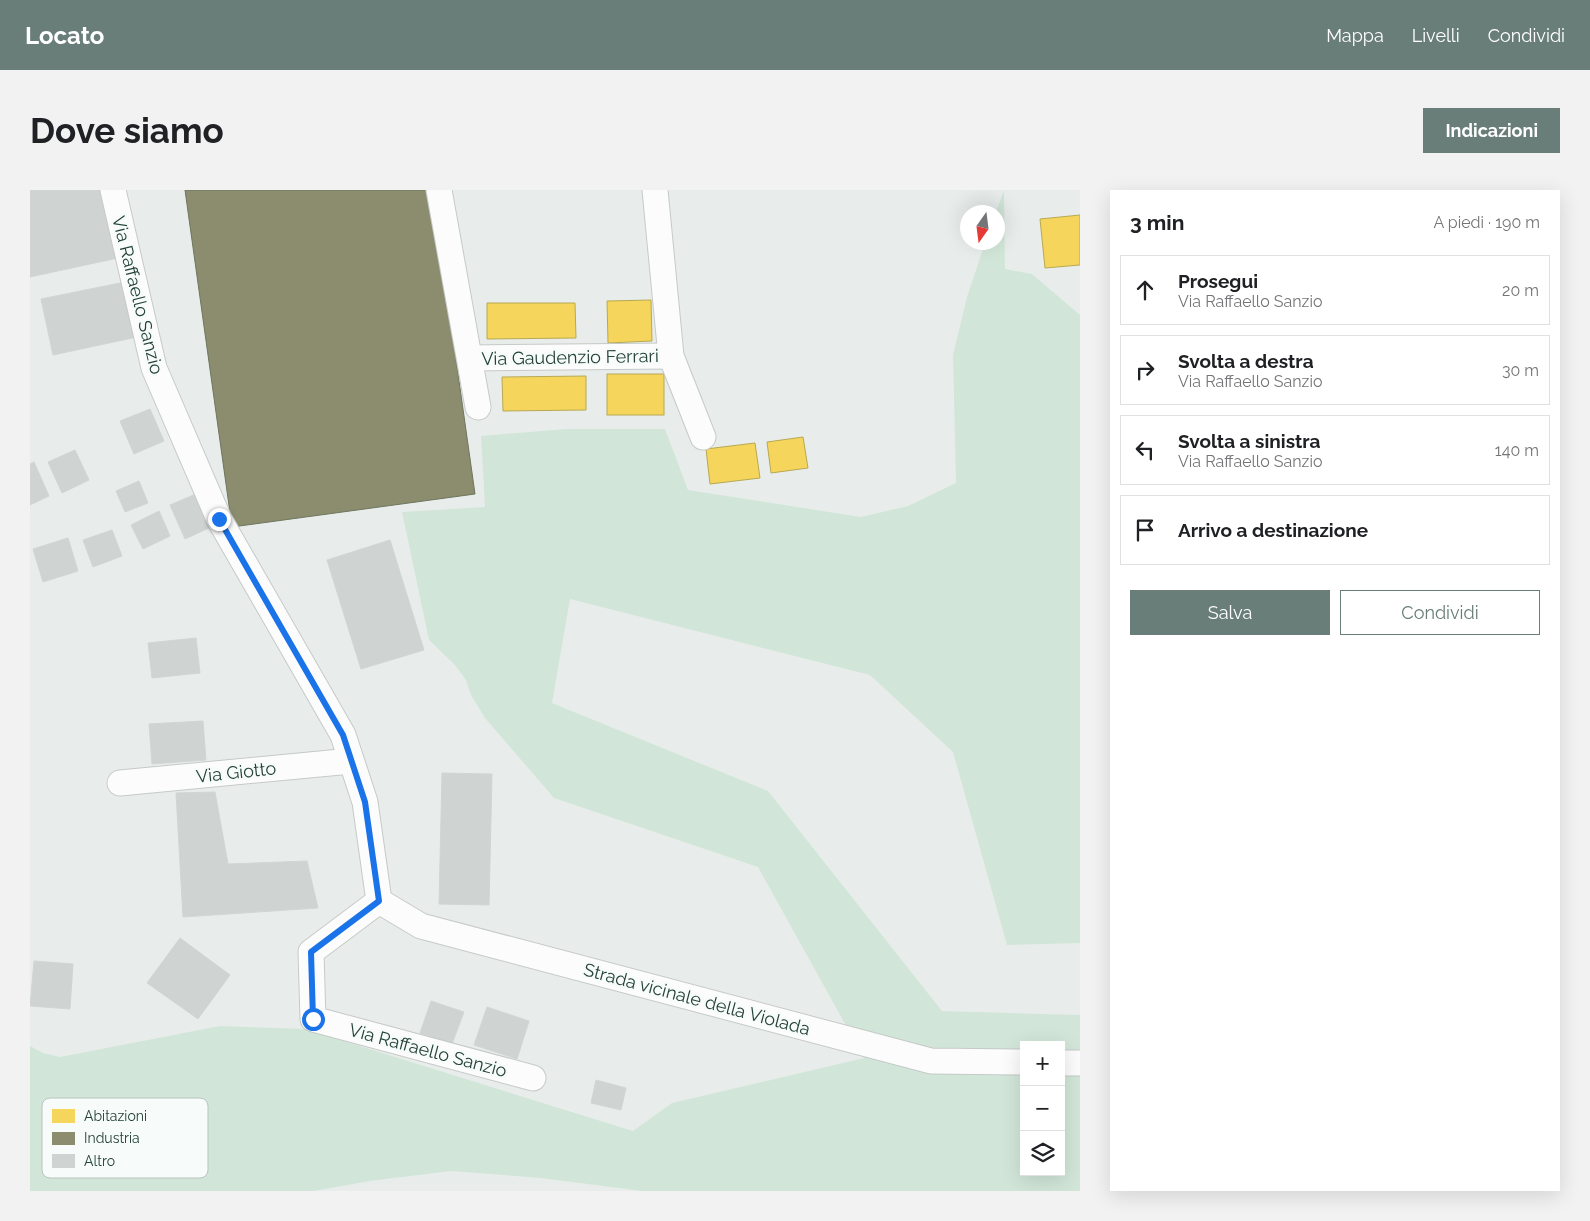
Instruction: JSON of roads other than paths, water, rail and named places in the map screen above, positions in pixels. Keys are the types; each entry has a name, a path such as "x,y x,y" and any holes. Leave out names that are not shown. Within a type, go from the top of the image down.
{"street":[{"name":"Via Raffaello Sanzio","path":"112,190 154,368 219,519 343,735 365,802 379,901 311,952 313,1019 533,1078"},
{"name":"Via Gaudenzio Ferrari","path":"439,190 478,407"},
{"name":"Via Gaudenzio Ferrari","path":"655,190 671,356 703,438"},
{"name":"Via Gaudenzio Ferrari","path":"470,358 671,356"},
{"name":"Via Giotto","path":"120,784 351,761"},
{"name":"Strada vicinale della Violada","path":"379,901 421,926 931,1061 1020,1062"},
{"path":"1065,1063 1080,1063"}]}
